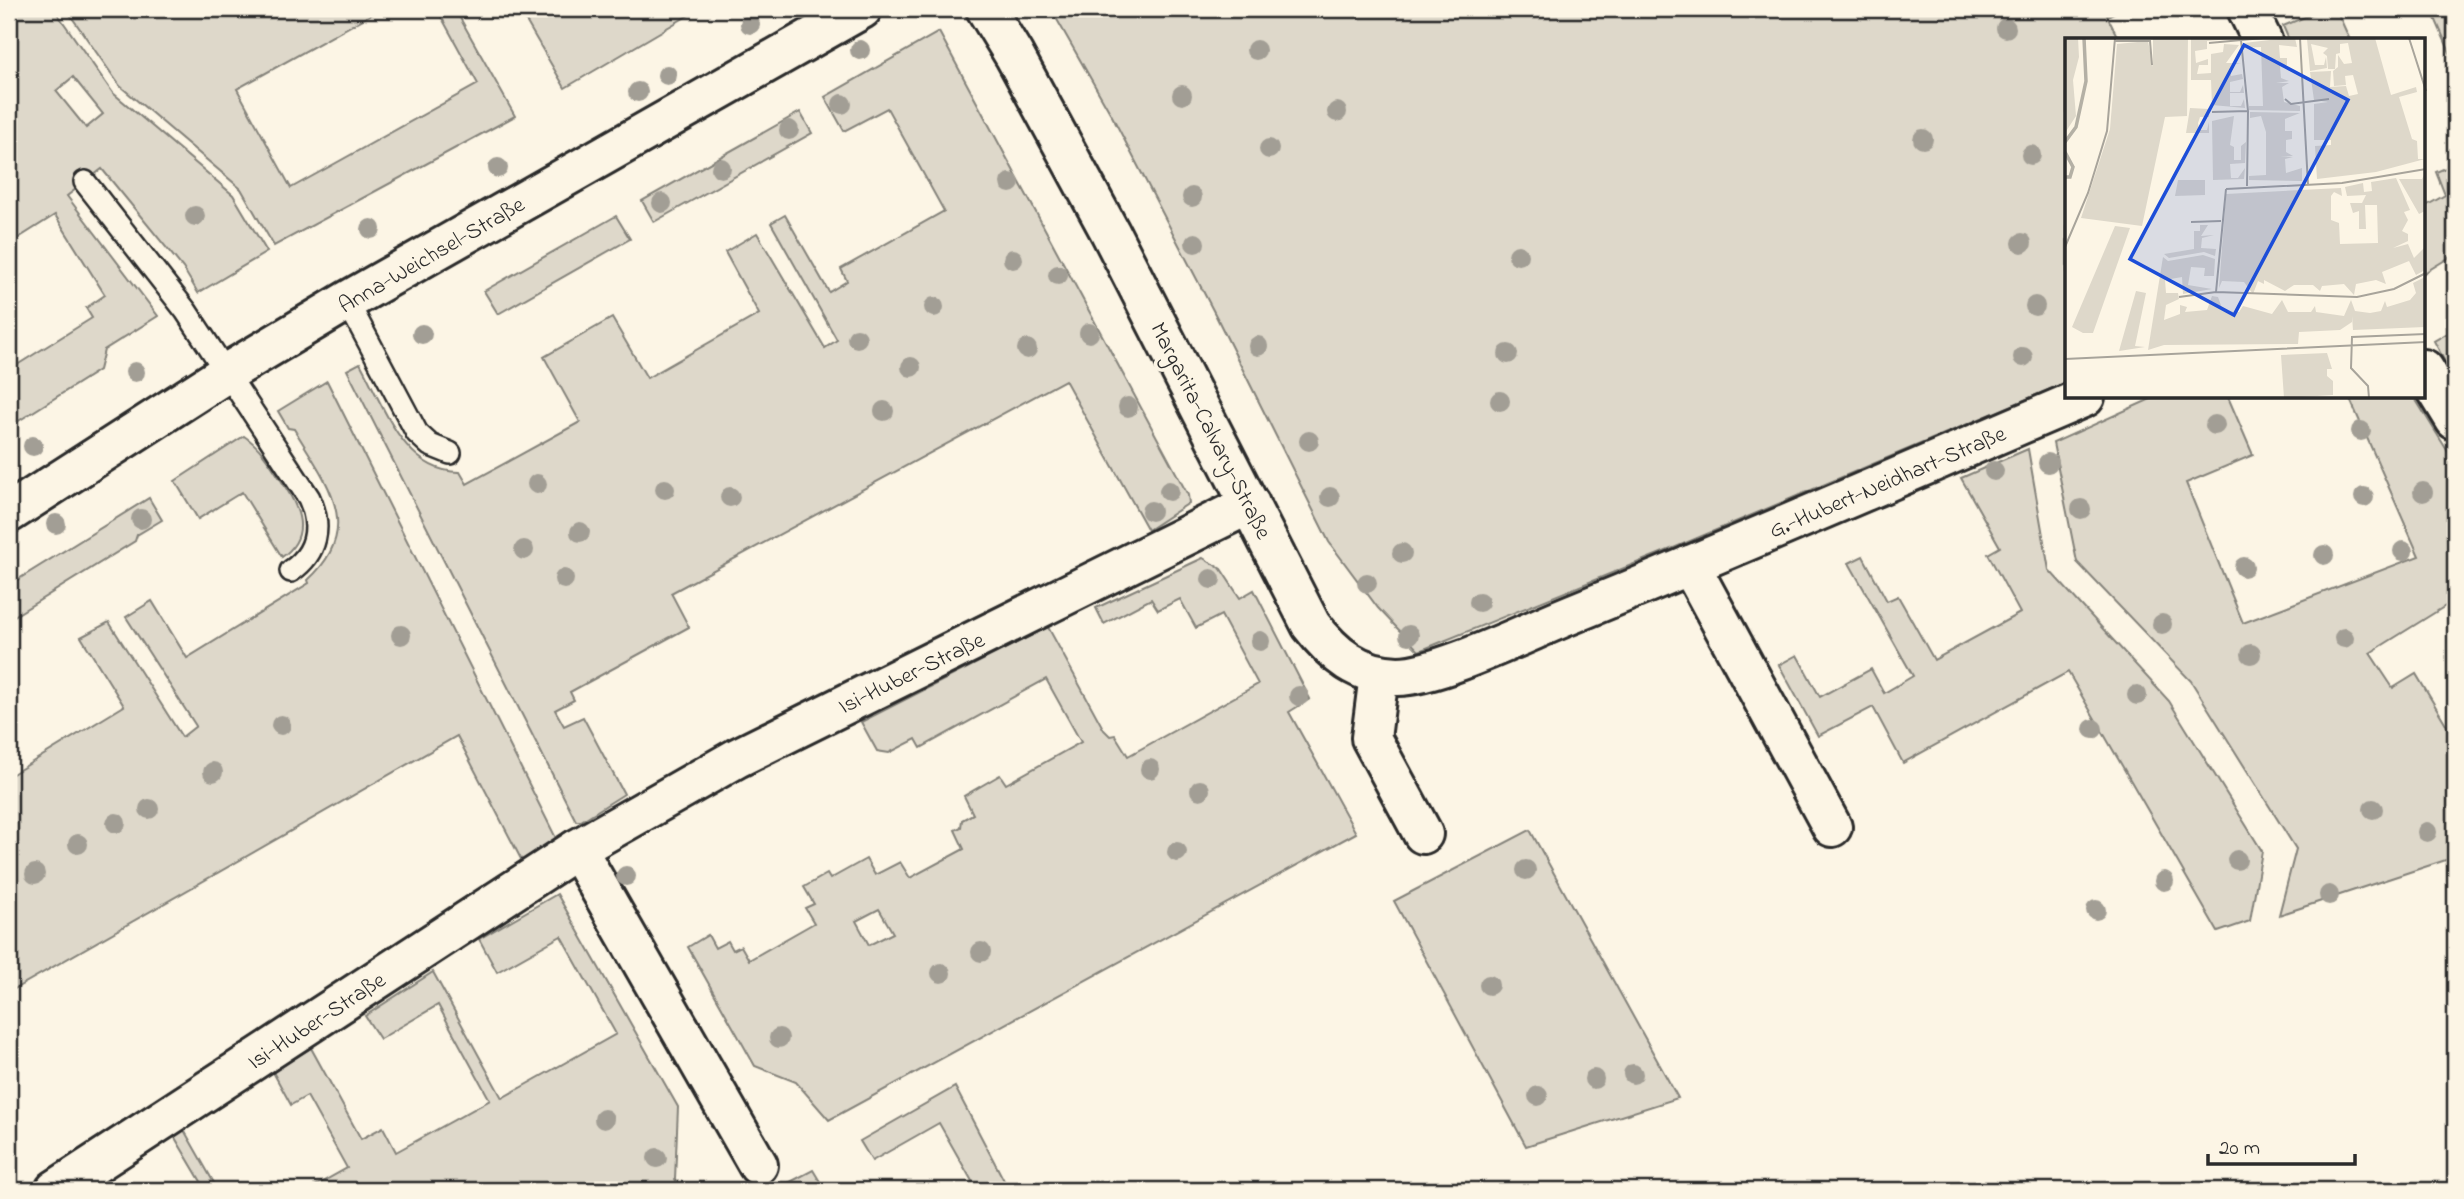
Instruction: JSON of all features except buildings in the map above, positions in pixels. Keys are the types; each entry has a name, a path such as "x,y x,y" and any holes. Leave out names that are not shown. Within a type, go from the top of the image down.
{"street":[{"name":"Anna-Weichsel-Straße","path":"9,513 228,372 347,301 862,9"},
{"name":"Margarita-Calvary-Straße","path":"986,9 1104,220 1317,633 1330,650 1354,667 1379,675"},
{"path":"2248,9 2261,38"},
{"path":"2426,372 2455,420"},
{"name":"G.-Hubert-Neidhart-Straße","path":"1379,675 1401,676 1423,672 1466,657 2080,399"},
{"name":"Isi-Huber-Straße","path":"55,1190 577,849 737,758 1250,503"},
{"path":"1690,565 1832,827"},
{"path":"1379,675 1371,738 1423,834"},
{"path":"577,849 758,1165"}],"lane":[{"path":"85,182 167,285 228,372 313,508 314,544 309,555 290,571"},
{"path":"347,301 417,433 430,445 450,453"}],"shaded area":[{"path":"9,9 54,9 113,93 233,195 267,252 198,293 183,268 102,169 67,196 158,316 104,350 99,370 9,427 9,370 92,318 86,308 105,295 55,215 9,244","holes":["73,77 103,114 86,128 56,91"]},
{"path":"66,9 381,9 237,89 291,188 478,84 437,9 455,9 515,116 274,246 241,189 120,86"},
{"path":"519,9 585,9 589,15 601,9 699,9 565,88"},
{"path":"1051,9 2122,9 2107,16 2118,38 2065,38 2065,383 1676,547 1419,651 1378,608 1329,542 1112,116"},
{"path":"2324,9 2336,9 2349,38 2288,38 2283,26"},
{"path":"2431,9 2455,9 2455,64"},
{"path":"939,32 1188,495 1189,503 1148,530 1065,380 671,593 689,627 570,692 574,700 555,710 564,726 583,717 624,794 581,821 576,821 347,370 360,363 387,416 410,449 424,461 441,469 460,472 467,484 580,422 544,357 612,318 647,378 759,314 725,252 757,233 825,348 837,340 771,223 785,215 829,292 847,281 841,269 944,211 887,108 844,131 825,97"},
{"path":"800,112 812,133 654,222 642,201"},
{"path":"2455,164 2455,254 2426,272 2426,206 2445,195 2436,172"},
{"path":"616,216 630,239 498,314 484,291"},
{"path":"2455,329 2455,381 2434,341"},
{"path":"327,381 557,840 522,861 457,736 9,992 9,772 11,775 124,706 81,637 109,622 182,737 196,726 126,617 152,601 187,658 309,583 308,580 325,561 335,542 335,505 318,468 294,429 288,428 278,411"},
{"path":"2151,399 2229,399 2253,455 2186,483 2243,623 2419,556 2350,399 2415,399 2455,463 2455,600 2370,653 2393,688 2416,674 2455,739 2455,857 2279,915 2296,849 2191,681 2077,562 2053,443"},
{"path":"244,436 267,460 296,507 300,528 298,538 282,557 242,492 198,519 175,481"},
{"path":"2028,449 2049,570 2169,701 2262,851 2250,921 2218,932 2068,672 1903,763 1873,707 1818,736 1779,665 1797,655 1820,697 1871,669 1884,693 1913,676 1849,563 1863,556 1887,601 1898,596 1934,660 2020,613 1988,554 2000,547 1961,478"},
{"path":"149,498 162,520 137,535 135,541 11,618 9,585"},
{"path":"1203,558 1221,569 1240,598 1254,590 1310,699 1289,712 1356,833 829,1120 796,1082 755,1066 688,947 708,935 715,948 728,941 733,950 741,946 749,960 814,923 805,908 814,904 804,887 827,874 830,879 866,859 875,875 900,862 910,878 964,849 955,830 961,827 962,820 973,814 964,796 1000,775 1006,784 1081,742 1046,679 921,748 916,739 889,753 877,751 861,722 1048,627 1104,730 1110,736 1115,735 1128,756 1258,684 1221,615 1196,628 1180,599 1158,610 1151,599 1104,624 1096,608","holes":["879,909 893,933 869,945 856,921"]},
{"path":"1530,830 1678,1098 1526,1146 1394,901"},
{"path":"557,894 678,1107 675,1179 681,1190 308,1190 347,1168 307,1096 291,1105 273,1072 311,1048 361,1139 383,1127 396,1152 490,1100 438,1005 380,1039 365,1016 433,972 502,1098 616,1034 561,936 497,972 479,939"},
{"path":"955,1087 1009,1190 977,1190 939,1123 872,1161 860,1141"},
{"path":"184,1130 218,1190 206,1190 174,1136"},
{"path":"813,1170 825,1190 775,1190"}]}
